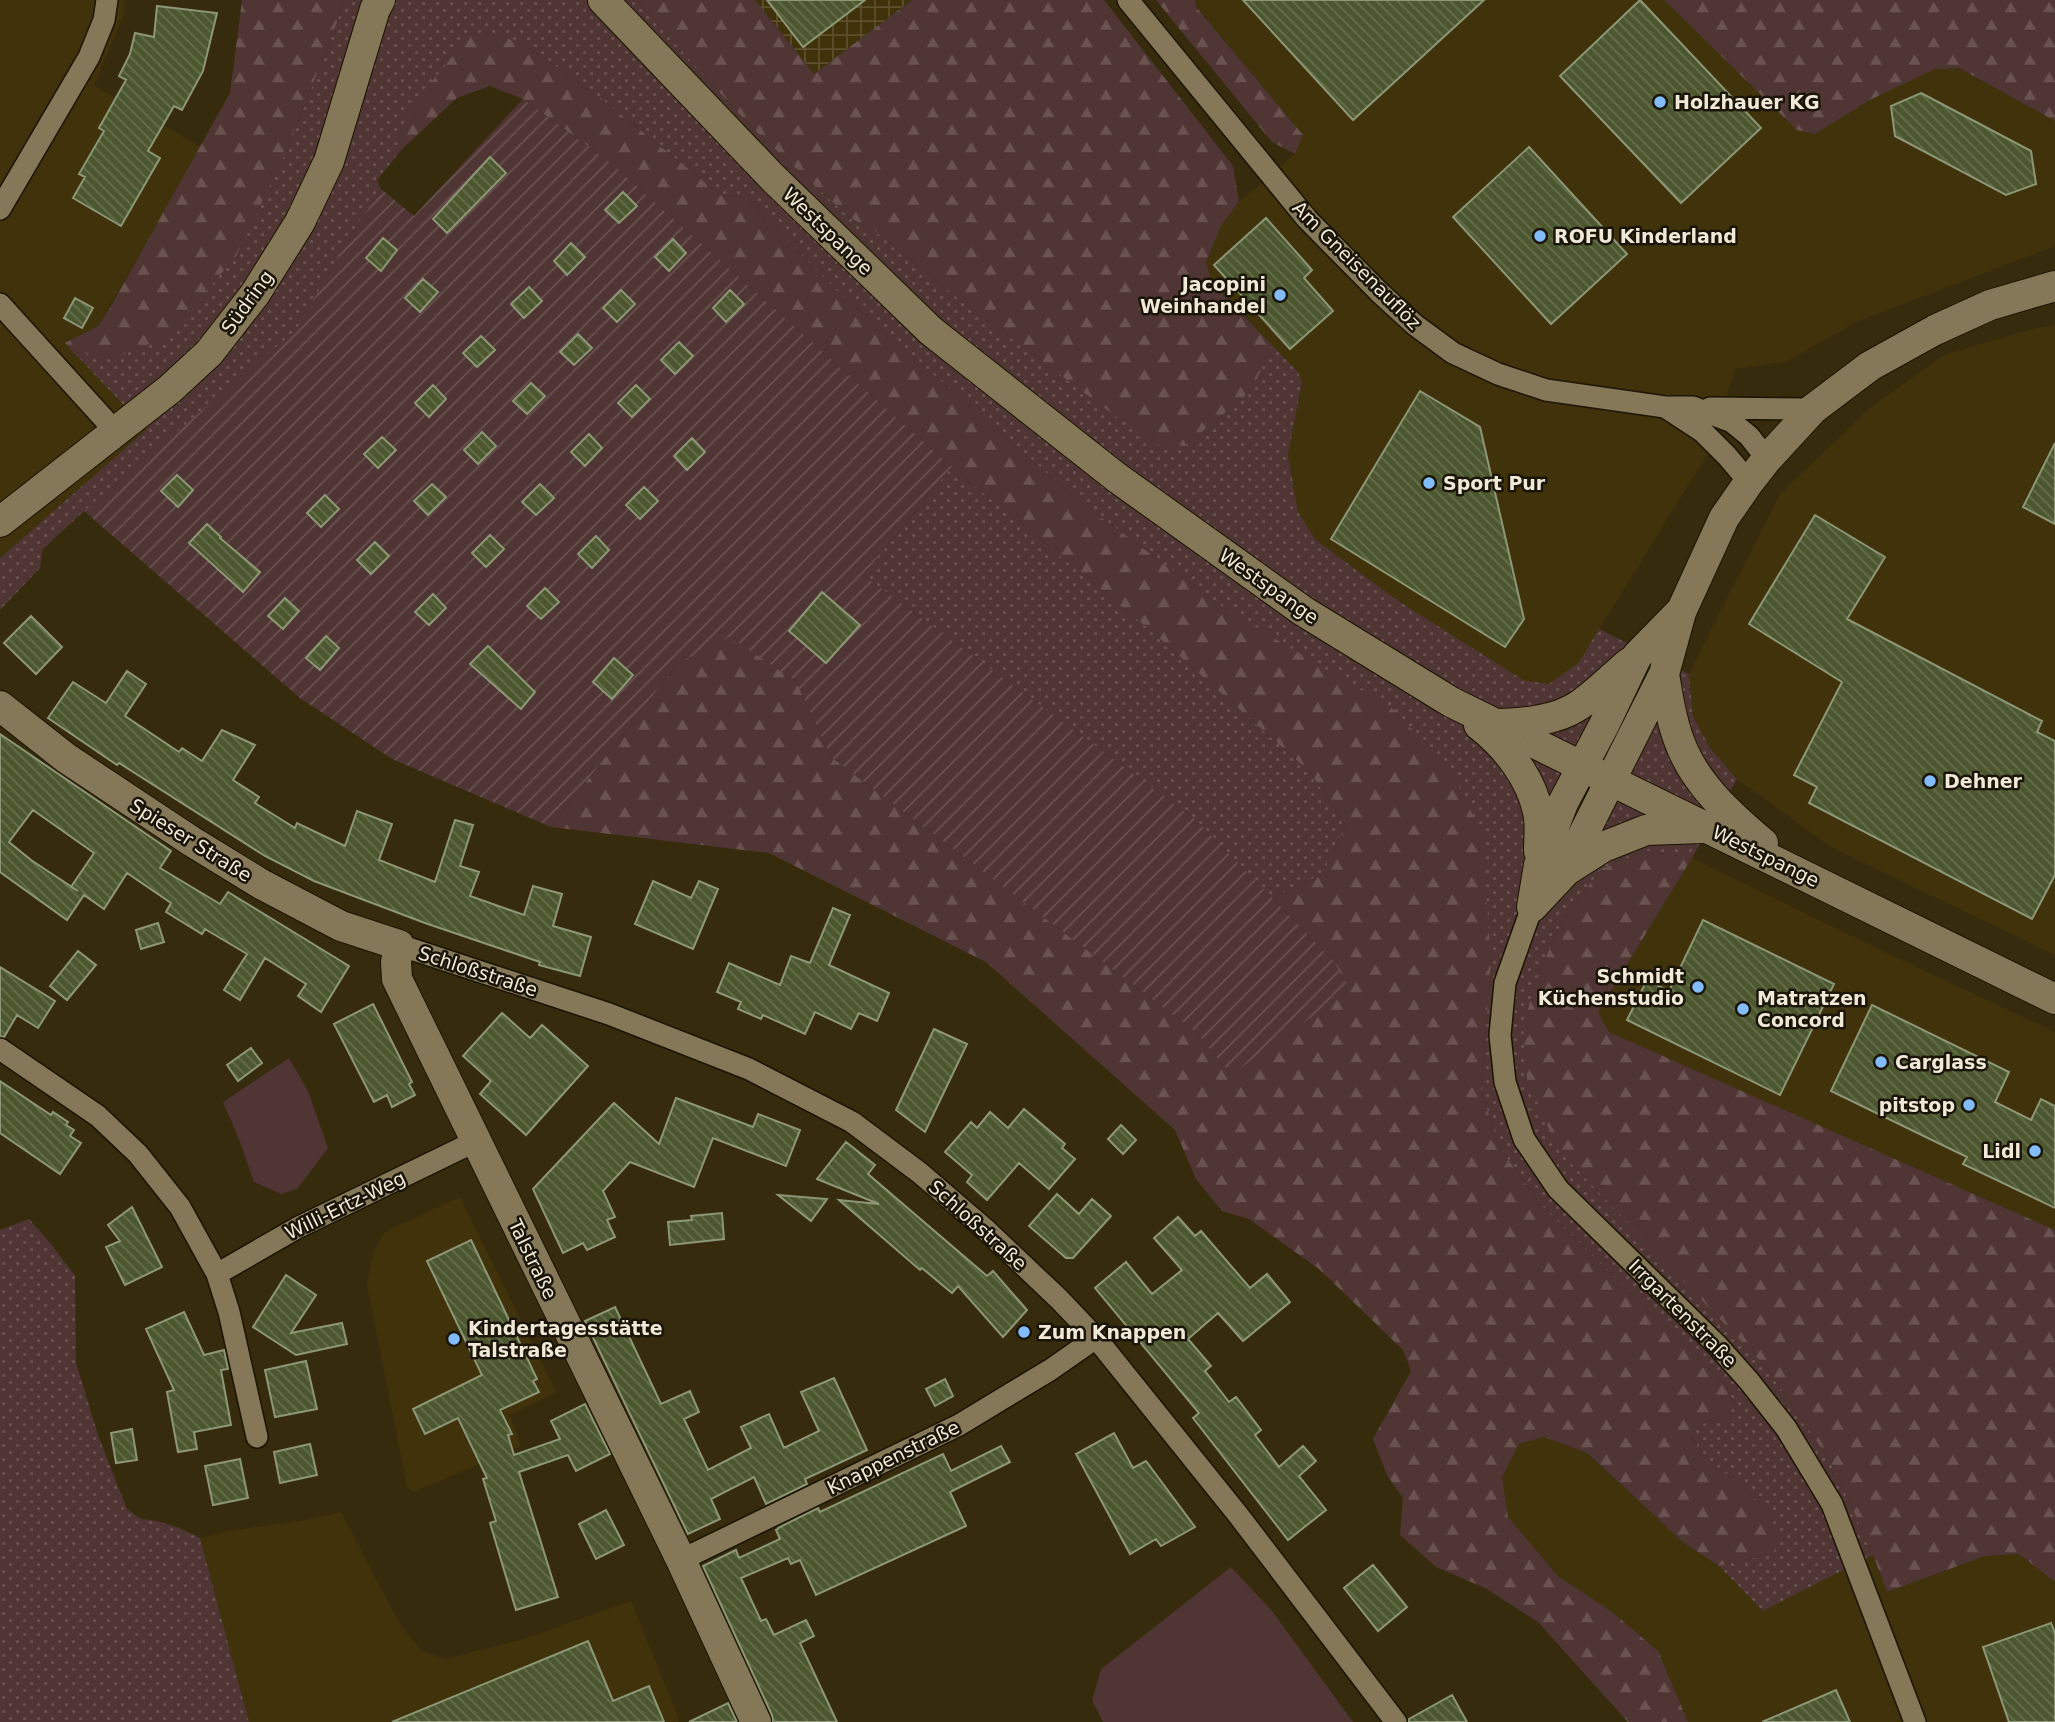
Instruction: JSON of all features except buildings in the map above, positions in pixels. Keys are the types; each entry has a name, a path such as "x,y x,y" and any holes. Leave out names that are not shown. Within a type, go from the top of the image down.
{"street":[{"path":"0,209 89,57 104,20 107,0"},
{"name":"Südring","path":"0,522 170,389 209,353 255,294 300,222 329,161 367,34 380,0"},
{"name":"Westspange","path":"603,0 772,177 931,331 1116,477 1303,611 1451,702 2055,999"},
{"name":"Am Gneisenauflöz","path":"1128,0 1307,219 1415,326 1453,353 1498,374 1546,390 1664,407 1813,409"},
{"path":"1793,869 1731,816 1698,776 1680,745 1669,707 1664,674 1681,611 1724,517 1758,470 1813,409 1870,366 1934,330 1990,305 2055,286"},
{"path":"0,304 116,432"},
{"name":"Am Gneisenauflöz","path":"1664,407 1703,432 1727,456 1758,470"},
{"name":"Am Gneisenauflöz","path":"1693,407 1732,422 1749,436 1758,470"},
{"path":"1496,724 1528,723 1577,707 1637,656 1681,611"},
{"name":"Irrgartenstraße","path":"1551,869 1563,803 1637,656"},
{"name":"Irrgartenstraße","path":"1664,674 1611,779 1551,869 1532,907 1505,983 1500,1035 1505,1082 1524,1139 1558,1189 1717,1345 1786,1428 1832,1504 1915,1722"},
{"path":"1451,702 1493,736 1525,779 1539,813 1551,869 1573,864 1603,847 1646,830 1707,827"},
{"name":"Spieser Straße","path":"0,706 66,758 261,884 341,926 399,944"},
{"name":"Talstraße","path":"399,944 397,979 681,1560 756,1722"},
{"name":"Schloßstraße","path":"399,944 609,1014 749,1069 852,1122 920,1173 985,1229 1096,1338 1239,1516 1396,1722"},
{"path":"0,1049 98,1116 138,1154 180,1208 217,1274 229,1312 257,1437"},
{"name":"Willi-Ertz-Weg","path":"217,1274 296,1228 476,1141"},
{"name":"Knappenstraße","path":"681,1560 960,1425 1050,1370 1096,1338"}],"shaded area":[{"path":"0,0 125,0 124,14 94,85 201,147 98,326 66,343 147,429 0,558"},
{"path":"755,0 912,0 814,74"},
{"path":"1196,0 1664,0 1795,128 1815,134 1870,100 1934,69 1958,68 2055,121 2055,246 1856,322 1788,361 1735,369 1710,450 1579,662 1549,685 1523,680 1397,600 1316,540 1298,512 1288,455 1302,382 1298,372 1212,283 1206,262 1222,224 1239,202 1295,154 1303,135 1197,7"},
{"path":"2055,325 2055,955 1831,847 1737,779 1710,748 1693,716 1689,674 1780,494 1871,407 1944,355"},
{"path":"1692,858 2055,1032 2055,1230 1609,1032 1598,1012"},
{"name":"Kindertagesstätte Talstraße","path":"460,1197 556,1392 510,1415 521,1446 414,1492 407,1487 367,1285 373,1253 385,1232"},
{"path":"1543,1437 1586,1453 1684,1543 1719,1566 1763,1611 1873,1555 1887,1592 1985,1556 2019,1554 2055,1582 2055,1722 1688,1722 1658,1651 1611,1611 1558,1576 1508,1517 1502,1477 1519,1444"},
{"path":"341,1512 401,1626 422,1651 445,1659 524,1639 631,1601 678,1722 249,1722 200,1538"}],"green space":[{"path":"242,0 343,0 285,155 236,256 167,338 117,356 73,352 65,343 98,326 230,93"},
{"path":"343,0 636,0 751,127 849,217 876,232 969,307 1154,444 1185,446 1251,390 1272,345 1298,372 1302,382 1288,455 1298,512 1316,540 1397,600 1523,680 1549,684 1579,662 1599,629 1689,674 1693,716 1710,748 1737,779 1692,858 1646,851 1601,869 1563,921 1540,969 1684,1280 1767,1368 1834,1467 1873,1555 1763,1611 1719,1566 1774,1553 1769,1510 1703,1455 1691,1435 1707,1421 1727,1419 1734,1404 1725,1384 1541,1205 1500,1148 1481,1090 1491,963 1225,609 1079,501 837,291 747,199 718,193 598,96 527,46 397,140 403,148 377,180 381,189 346,243 297,330 42,550 40,568 0,610 0,558 147,429 73,352 117,356 285,155"},
{"path":"636,0 755,0 814,74 912,0 1104,0 1233,166 1239,202 1222,224 1206,262 1212,283 1272,345 1252,390 1185,446 1154,445 969,307 876,232 849,217 751,127"},
{"path":"1156,0 1195,0 1197,8 1303,135 1295,154 1272,142"},
{"path":"1664,0 2055,0 2055,121 1959,68 1935,69 1870,100 1815,134 1797,130"},
{"path":"491,32 527,46 598,96 718,193 747,199 837,291 1079,501 1225,609 1396,711 1456,779 1482,835 1491,963 1481,1090 1500,1148 1541,1205 1725,1384 1734,1405 1727,1419 1707,1421 1691,1436 1703,1455 1769,1510 1778,1535 1775,1553 1719,1566 1684,1543 1587,1453 1544,1437 1519,1444 1502,1477 1508,1517 1558,1576 1611,1611 1658,1651 1688,1722 1628,1722 1538,1622 1485,1588 1436,1567 1400,1535 1403,1498 1387,1475 1373,1439 1411,1371 1403,1350 1319,1269 1249,1219 1222,1211 1196,1179 1175,1130 986,962 769,853 551,827 677,664 729,636 796,681 831,757 1197,1033 1231,1075 1333,960 1272,898 1323,874 1345,825 1310,772 1150,630 952,467 611,163 523,99 490,86 457,98 403,148 397,140 410,113 429,85 471,35"},
{"path":"523,99 611,163 952,467 863,575 1195,819 1333,960 1350,989 1231,1075 1197,1033 831,757 796,681 729,637 677,664 551,827 392,759 300,698 84,511 296,330 381,189 414,216"},
{"path":"952,467 1150,630 1310,772 1345,825 1323,874 1272,898 1195,819 863,575"},
{"path":"1646,851 1692,858 1598,1012 1609,1032 2055,1230 2055,1582 2019,1554 1985,1556 1887,1592 1834,1467 1767,1368 1558,1150 1527,1079 1523,1025 1540,969 1563,921 1601,869"},
{"path":"289,1058 308,1091 328,1148 297,1189 281,1194 254,1182 223,1102"},
{"path":"29,1219 75,1276 76,1363 99,1438 127,1509 141,1519 177,1527 200,1538 249,1722 0,1722 0,1230"},
{"path":"1231,1567 1272,1611 1353,1722 1103,1722 1092,1700 1101,1669"}],"place":[{"name":"Holzhauer KG","path":"1660,102"},
{"name":"ROFU Kinderland","path":"1540,236"},
{"name":"Jacopini Weinhandel","path":"1280,295"},
{"name":"Sport Pur","path":"1429,483"},
{"name":"Dehner","path":"1930,781"},
{"name":"Schmidt Küchenstudio","path":"1698,987"},
{"name":"Matratzen Concord","path":"1743,1009"},
{"name":"Carglass","path":"1881,1062"},
{"name":"pitstop","path":"1969,1105"},
{"name":"Lidl","path":"2035,1151"},
{"name":"Zum Knappen","path":"1024,1332"},
{"name":"Kindertagesstätte Talstraße","path":"454,1339"}]}
